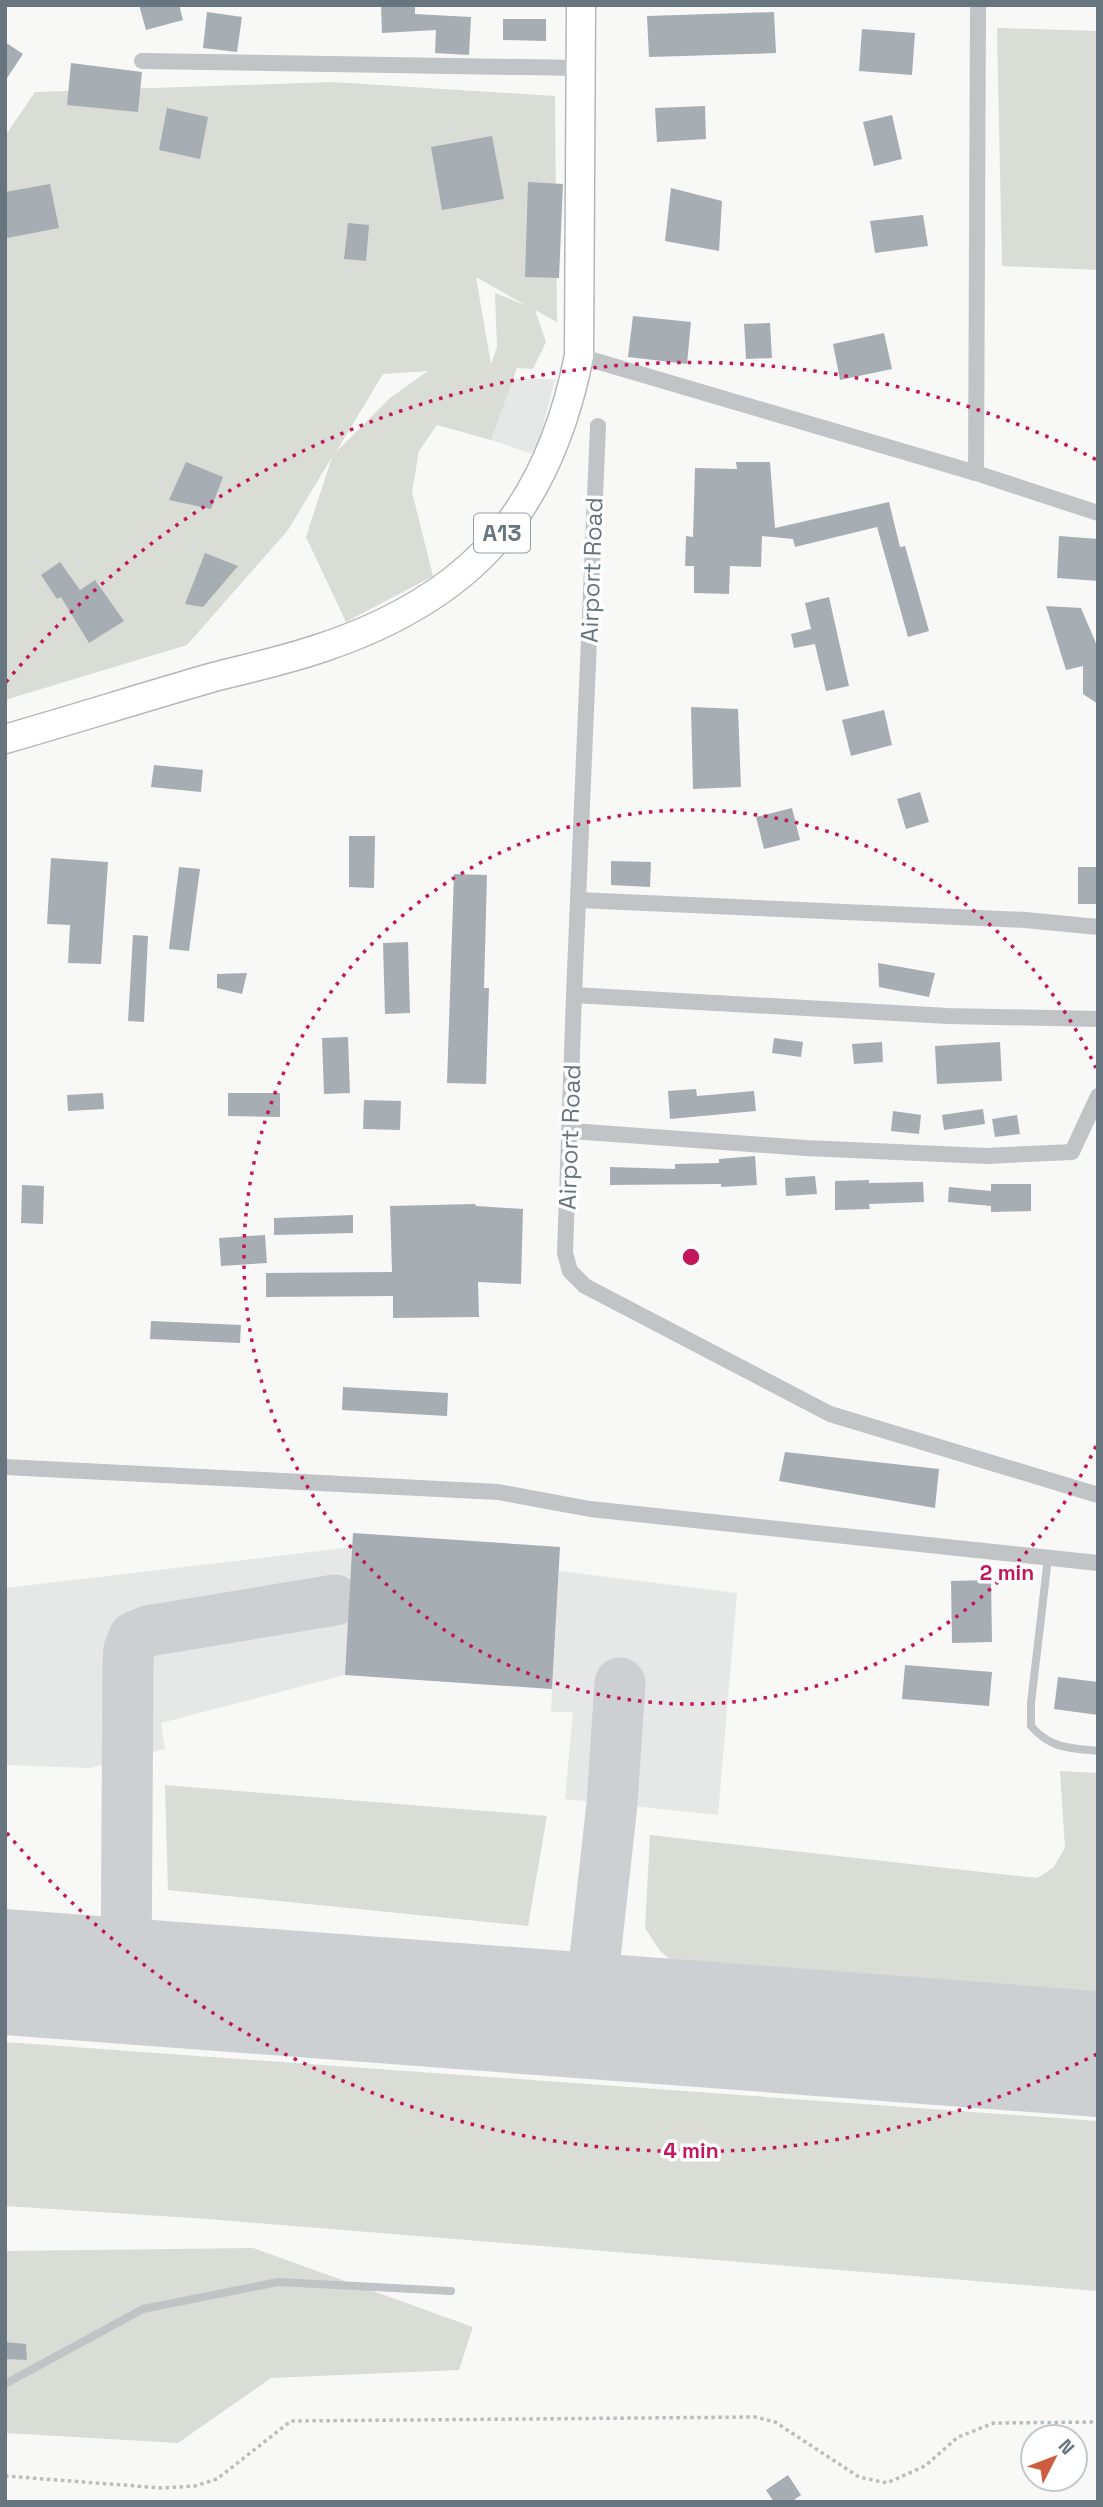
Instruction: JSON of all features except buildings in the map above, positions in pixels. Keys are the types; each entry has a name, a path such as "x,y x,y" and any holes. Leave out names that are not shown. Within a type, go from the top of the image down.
{"highway":[{"name":"A13","path":"5,739 319,649 396,618 437,593 468,569 513,522 548,460 561,426 579,356 581,5"}],"street":[{"path":"975,473 978,5"},
{"path":"142,61 580,68"},
{"path":"579,356 975,473 1098,513"},
{"name":"Airport Road","path":"598,426 565,1253 570,1271 585,1286 830,1414 1098,1494"},
{"path":"578,900 1025,920 1098,927"},
{"path":"574,995 948,1016 1098,1019"},
{"path":"571,1131 806,1148 986,1156 1072,1152 1098,1096"},
{"path":"5,1466 498,1492 590,1509 1098,1563"}],"lane":[{"path":"1048,1558 1031,1703 1031,1726 1041,1738 1063,1748 1098,1751"},
{"path":"5,2384 142,2309 278,2282 451,2291"}],"path":[{"path":"5,2476 162,2488 195,2486 217,2479 291,2421 755,2417 775,2422 859,2477 887,2483 925,2466 958,2437 994,2423 1098,2422"}],"shaded area":[{"path":"997,28 1098,31 1098,270 1002,266"},
{"path":"332,82 555,96 557,322 535,310 546,342 533,369 517,368 491,440 437,425 419,451 412,492 433,576 346,622 306,537 332,457 288,530 187,645 5,700 5,136 35,92","holes":["476,277 527,306 495,293 497,347 491,364","428,371 390,398 336,452 383,374"]},
{"path":"512,379 555,379 536,455 491,440"},
{"path":"353,1547 345,1675 161,1723 165,1749 90,1768 5,1765 5,1588"},
{"path":"559,1571 737,1593 718,1815 565,1799 573,1712 551,1712"},
{"path":"1060,1771 1098,1773 1098,1991 672,1961 660,1951 645,1928 650,1835 1037,1878 1053,1868 1065,1848"},
{"path":"165,1785 547,1816 528,1926 168,1890"},
{"path":"5,2042 1098,2121 1098,2291 208,2219 5,2206"},
{"path":"253,2248 473,2327 459,2370 271,2378 178,2443 5,2433 5,2251"}],"taxiway":[{"path":"126,1981 128,1661 134,1637 148,1631 335,1600"},
{"path":"569,2015 587,2002 591,1993 612,1804 620,1683"}],"runway":[{"path":"5,1972 1098,2054"}]}
